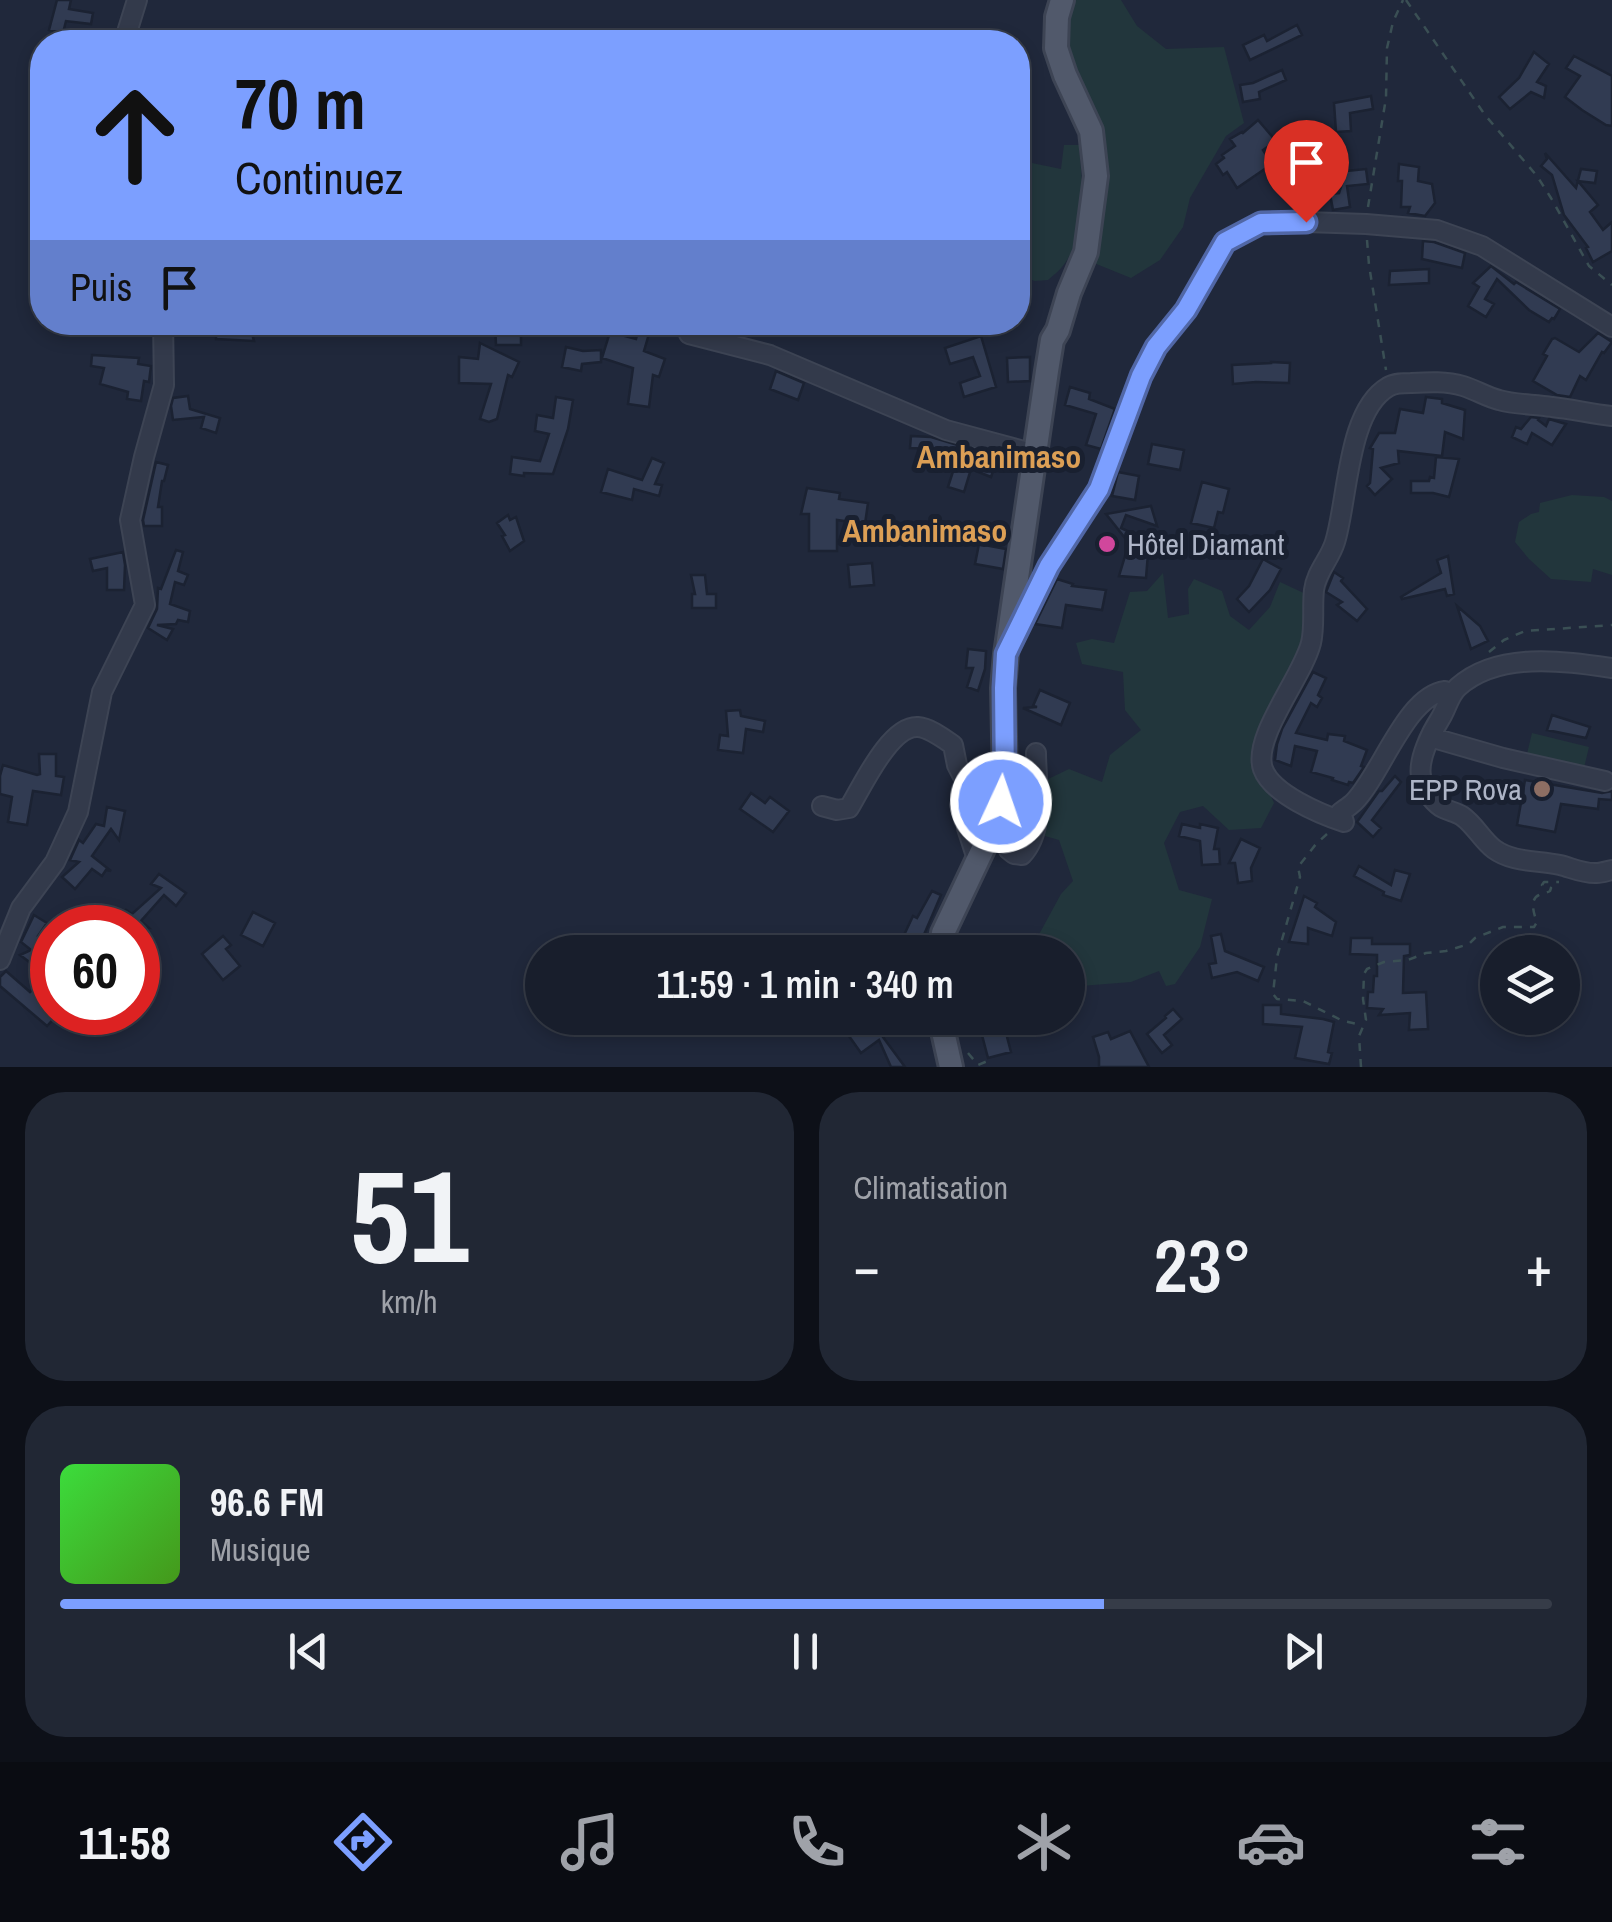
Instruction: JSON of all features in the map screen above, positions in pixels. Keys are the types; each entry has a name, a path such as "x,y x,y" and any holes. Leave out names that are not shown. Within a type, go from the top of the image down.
{"main road":[{"path":"944,935 999,816 1005,784 1006,654 1034,454 1052,340 1086,252 1096,176 1091,132 1056,48 1062,0"},
{"path":"944,1035 951,1067"}],"street":[{"path":"128,30 138,0"},
{"path":"1006,654 1049,566 1099,489 1141,376 1156,347 1186,310 1225,242 1261,223 1366,224 1436,230 1482,246 1612,327"},
{"path":"0,960 22,908 55,862 78,812 102,692 145,605 130,520 164,385 163,335"},
{"path":"693,335 770,356 946,430 1034,454"},
{"path":"1450,696 1445,691 1436,692 1407,718 1354,802 1341,812 1344,822 1297,802 1271,783 1263,768 1264,740 1312,642 1314,589 1337,536 1355,440 1366,414 1389,386 1444,382 1500,401 1612,416"},
{"path":"1612,668 1528,662 1475,674 1450,696 1430,737 1420,776 1428,794 1440,807 1462,816 1493,848 1509,857 1597,874 1612,870"},
{"path":"822,806 849,808 889,742 912,727 922,727 953,744 957,765 973,796 966,828 977,859"},
{"path":"1430,737 1605,782"},
{"path":"999,816 1006,823 1009,850 1022,855 1029,847 1036,822 1036,753"}],"path":[{"path":"1389,386 1366,224 1386,98 1387,48 1393,22 1404,0 1485,116 1544,187 1589,266 1612,285"},
{"path":"1504,640 1525,631 1612,625"},
{"path":"1334,819 1329,832 1298,867 1300,878 1277,957 1273,994 1277,999 1303,1002 1363,1026"},
{"path":"1361,1067 1359,1036 1366,1015 1363,1000 1367,969 1469,944 1503,926 1534,927 1534,898 1551,888 1542,885 1544,882 1571,882"},
{"path":"964,1046 974,1063 990,1060"}],"shaded area":[{"path":"1065,0 1121,0 1137,26 1166,49 1224,47 1244,123 1226,136 1190,198 1183,227 1160,260 1131,278 1089,261 1102,191 1063,70"},
{"path":"1064,145 1079,145 1082,206 1078,236 1059,270 1048,280 1035,281 1030,279 1030,163 1061,169"},
{"path":"1572,495 1612,501 1612,575 1593,569 1591,582 1551,579 1515,542 1519,522 1539,512 1540,503"},
{"path":"1163,573 1168,618 1189,614 1188,589 1194,579 1222,591 1230,616 1249,630 1270,607 1280,582 1308,595 1305,635 1254,743 1257,765 1274,803 1261,828 1229,830 1203,806 1180,812 1164,843 1179,890 1212,899 1200,947 1175,984 1166,986 1159,971 1131,982 1085,986 1085,935 1039,935 1061,894 1073,881 1059,840 1038,834 1042,782 1069,769 1102,782 1110,755 1141,730 1125,710 1123,672 1082,664 1076,643 1092,639 1114,643 1130,592 1147,591"},
{"path":"1532,733 1589,747 1583,772 1526,758"}],"building":[{"path":"57,0 71,0 69,9 93,13 91,24 66,21 64,30 49,30"},
{"path":"1297,25 1302,35 1250,60 1243,45 1264,35 1267,41"},
{"path":"1534,52 1549,64 1537,82 1546,86 1544,98 1531,92 1510,109 1499,97 1519,78"},
{"path":"1574,56 1612,76 1612,126 1565,97 1580,76 1566,68"},
{"path":"1282,70 1286,80 1259,92 1260,99 1243,102 1240,85"},
{"path":"1371,96 1373,109 1350,113 1351,131 1336,132 1334,103"},
{"path":"1258,120 1276,141 1263,150 1272,164 1237,188 1227,172 1223,175 1216,164 1235,146 1230,139"},
{"path":"1545,153 1576,188 1581,169 1597,171 1595,183 1578,181 1598,205 1590,212 1603,230 1612,222 1612,251 1593,262 1588,247 1564,215 1552,175 1541,166 1547,159"},
{"path":"1399,164 1419,167 1418,181 1432,184 1435,203 1425,216 1408,213 1410,207 1401,207"},
{"path":"1366,169 1368,184 1347,186 1350,207 1333,210 1330,194 1339,193 1346,171"},
{"path":"1423,241 1465,253 1462,268 1422,259"},
{"path":"1491,266 1514,284 1560,309 1554,319 1549,322 1529,310 1497,279 1485,299 1494,304 1486,317 1468,306 1479,287 1473,283"},
{"path":"1429,269 1429,283 1389,285 1390,271"},
{"path":"1598,333 1612,342 1586,380 1580,376 1570,397 1557,395 1533,381 1552,339 1579,352"},
{"path":"252,335 254,341 216,336 176,336"},
{"path":"496,335 521,335 521,345 496,345"},
{"path":"609,335 636,339 637,335 649,335 644,351 665,359 659,377 653,375 649,407 628,404 633,368 602,358"},
{"path":"981,336 996,387 964,397 960,383 980,376 973,357 950,364 945,348"},
{"path":"480,343 519,362 512,377 508,375 497,419 489,422 480,419 491,384 459,383 459,357 478,359"},
{"path":"566,347 601,350 601,362 582,364 581,371 562,367"},
{"path":"92,355 139,358 138,364 151,366 141,401 127,399 128,392 100,384 104,368 91,366"},
{"path":"1030,357 1030,381 1008,382 1007,358"},
{"path":"1290,363 1289,383 1233,384 1232,365"},
{"path":"776,371 804,383 798,400 770,389"},
{"path":"1070,387 1090,393 1089,399 1115,409 1101,449 1086,445 1096,414 1065,405"},
{"path":"188,396 190,409 220,418 216,433 201,428 204,417 173,420 173,398"},
{"path":"556,397 573,400 553,474 510,474 512,457 540,461 549,434 535,431 537,415 553,418"},
{"path":"1426,397 1442,399 1442,403 1465,410 1463,439 1445,432 1442,456 1398,451 1399,463 1381,468 1392,479 1375,495 1367,486 1373,449 1370,448 1379,433 1395,433 1400,409 1423,413"},
{"path":"1531,417 1539,418 1546,426 1549,419 1566,424 1552,445 1532,433 1527,444 1512,437 1516,427 1521,429"},
{"path":"911,436 931,437 998,457 991,477 971,469 964,492 948,487 957,459 931,449 910,448"},
{"path":"1152,444 1184,450 1180,470 1148,464"},
{"path":"1436,457 1459,459 1449,497 1411,493 1411,481 1434,478"},
{"path":"652,458 664,463 655,484 662,485 659,496 634,489 632,500 601,492 608,469 642,480"},
{"path":"156,462 168,465 158,507 162,507 162,526 144,526 143,520"},
{"path":"1118,472 1139,476 1135,500 1112,496"},
{"path":"1202,482 1229,489 1223,513 1218,512 1214,528 1191,523"},
{"path":"807,488 840,493 839,499 868,503 865,524 837,520 837,551 809,551 809,514 801,514"},
{"path":"1151,506 1157,526 1126,515 1121,528 1149,541 1146,578 1119,576 1129,543 1106,514"},
{"path":"508,515 510,520 516,517 524,541 510,551 497,523"},
{"path":"979,544 1006,549 1003,569 975,564"},
{"path":"176,550 183,552 178,571 188,575 184,585 175,582 170,604 190,611 188,622 157,625 173,629 167,640 148,628 157,609 158,588 161,589"},
{"path":"123,552 124,590 107,590 107,568 93,571 90,559"},
{"path":"1448,556 1454,594 1447,596 1445,589 1402,599 1441,573 1437,560"},
{"path":"1263,559 1281,569 1270,590 1249,612 1237,599"},
{"path":"872,563 874,585 850,587 848,565"},
{"path":"1334,572 1367,609 1357,621 1337,605 1342,602 1326,592"},
{"path":"691,575 705,575 707,594 716,594 716,608 692,608 695,594"},
{"path":"1057,579 1072,586 1106,590 1102,610 1066,605 1062,628 1035,624"},
{"path":"1457,606 1480,626 1488,641 1471,649"},
{"path":"968,649 986,651 978,691 967,687 973,668 966,668"},
{"path":"1313,672 1326,678 1318,695 1322,698 1317,707 1311,703 1296,733 1327,740 1328,734 1345,736 1344,741 1367,750 1361,766 1364,767 1348,785 1311,772 1317,751 1295,746 1291,766 1275,760 1282,729"},
{"path":"1040,690 1070,703 1061,725 1023,708 1037,707 1033,706"},
{"path":"740,710 741,716 765,721 763,732 746,729 743,753 718,750 720,735 728,736 726,711"},
{"path":"1552,715 1590,727 1586,738 1547,730"},
{"path":"39,754 56,754 56,776 64,777 61,795 33,791 27,825 8,822 12,797 0,794 3,765 37,775"},
{"path":"1395,776 1401,782 1372,820 1381,828 1373,837 1357,822"},
{"path":"1525,780 1602,793 1612,791 1612,800 1599,799 1598,809 1561,804 1555,832 1517,825"},
{"path":"751,793 765,803 770,797 789,811 773,832 740,809"},
{"path":"107,807 125,811 119,840 111,829 92,856 111,871 106,870 102,876 92,869 75,889 62,877 79,862 70,860 79,840 83,843 96,824 104,826"},
{"path":"1182,824 1218,828 1214,849 1219,849 1220,864 1202,865 1200,841 1179,836"},
{"path":"1241,839 1260,848 1251,868 1252,881 1238,883 1235,863 1229,863"},
{"path":"1359,866 1391,885 1395,870 1410,874 1401,901 1383,895 1384,892 1354,876"},
{"path":"159,874 186,893 176,906 164,895 155,905 142,905 161,888 151,884"},
{"path":"932,891 941,895 924,935 905,935 913,916 917,918"},
{"path":"1304,896 1336,922 1332,936 1308,928 1308,944 1289,942"},
{"path":"253,912 275,923 263,946 241,935"},
{"path":"30,923 30,949 21,942"},
{"path":"1221,934 1225,951 1264,967 1258,981 1237,972 1212,978 1209,964 1216,963 1211,936"},
{"path":"223,936 231,945 226,949 240,966 223,980 202,954"},
{"path":"1351,938 1372,938 1372,944 1410,944 1410,955 1404,956 1403,993 1426,992 1428,1029 1409,1030 1410,1013 1379,1015 1383,1009 1367,1008 1368,992 1373,992 1377,976 1377,955 1350,954"},
{"path":"6,971 30,992 30,1012 0,986 0,977"},
{"path":"1263,1005 1281,1005 1281,1014 1334,1022 1329,1064 1295,1058 1302,1027 1263,1024"},
{"path":"1173,1009 1182,1019 1164,1035 1172,1045 1162,1053 1147,1034"},
{"path":"1130,1031 1149,1067 1099,1067 1093,1037 1108,1032 1111,1039"},
{"path":"848,1035 881,1035 905,1067 891,1067 879,1040 861,1053"},
{"path":"982,1035 1006,1035 1011,1052 988,1058"}],"place":[{"name":"Hôtel Diamant","path":"1107,544"},
{"name":"EPP Rova","path":"1542,789"}],"district":[{"name":"Ambanimaso","path":"999,456"},
{"name":"Ambanimaso","path":"925,530"}],"route":[{"path":"1001,802 1005,784 1006,654 1049,566 1099,489 1141,376 1156,347 1186,310 1225,242 1261,223 1306,222"}]}
